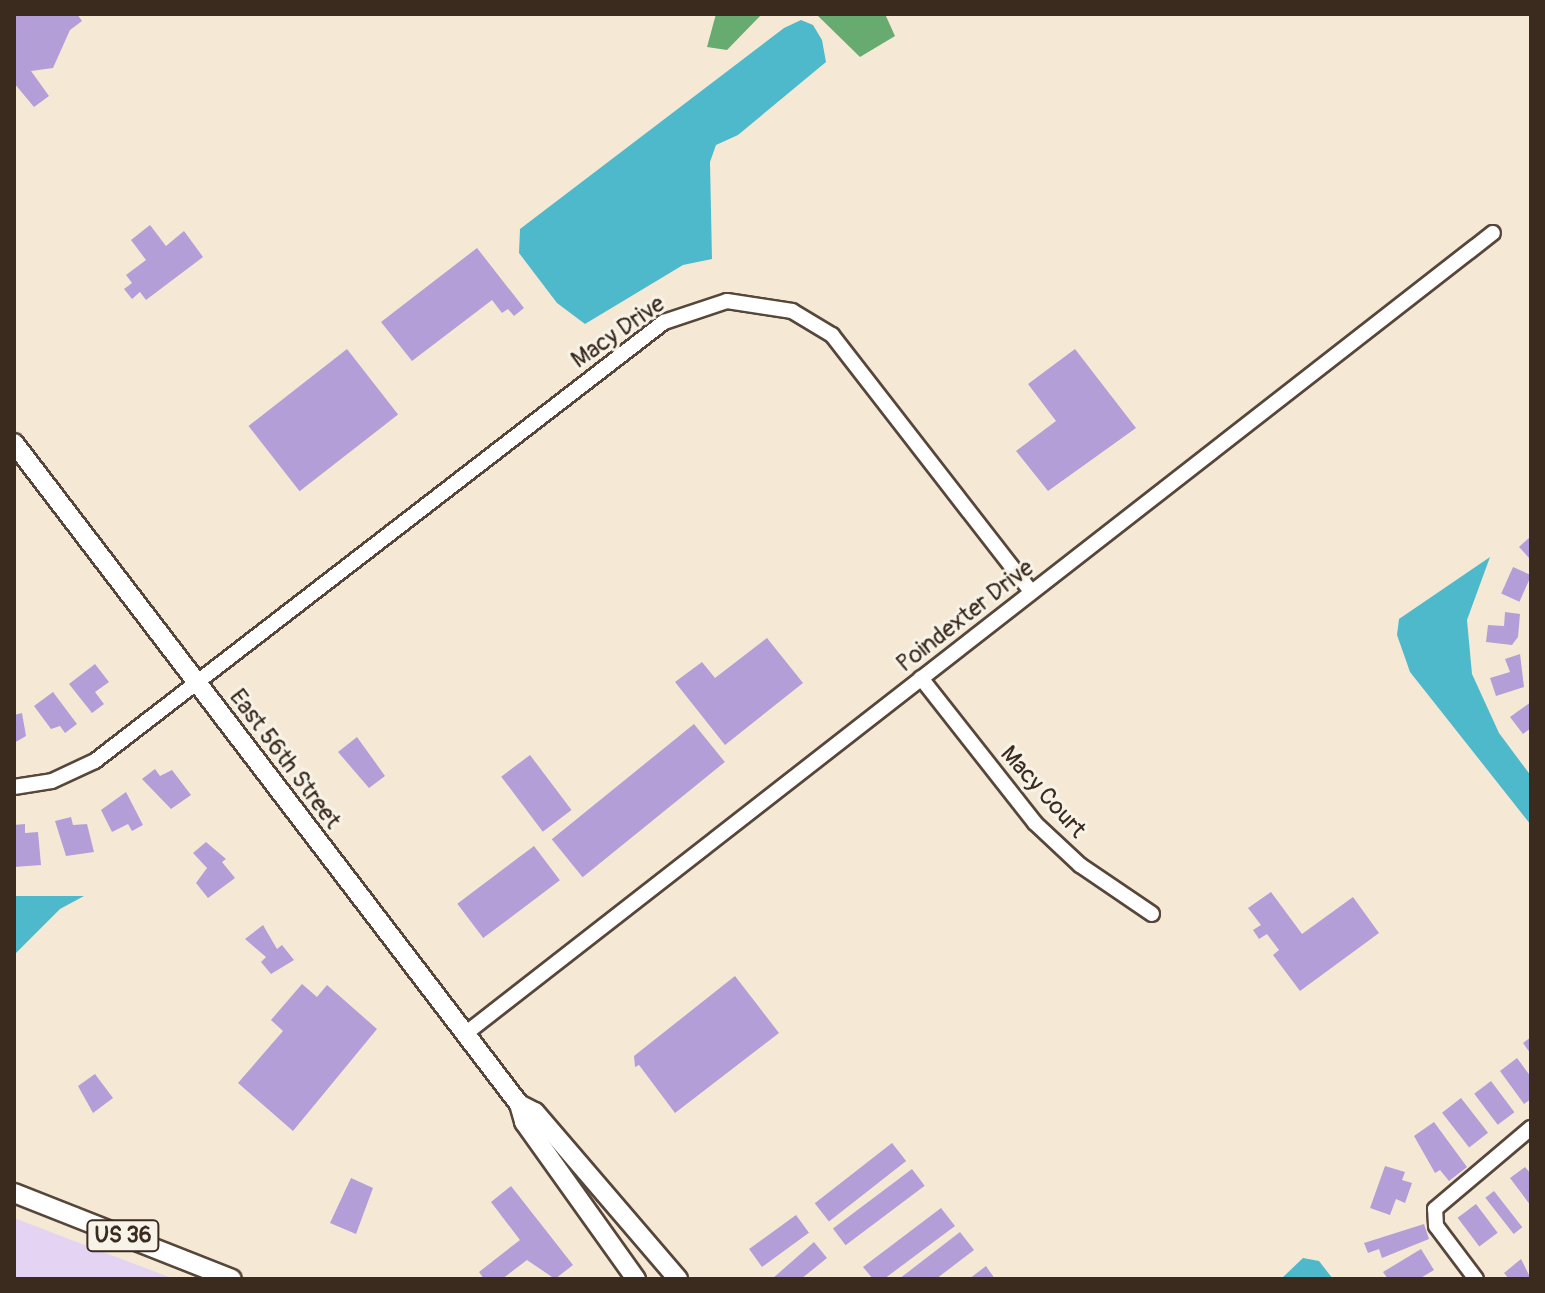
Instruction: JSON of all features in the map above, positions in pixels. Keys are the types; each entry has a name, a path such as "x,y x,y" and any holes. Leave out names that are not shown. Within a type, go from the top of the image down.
{"main road":[{"name":"East 56th Street","path":"14,443 519,1104 524,1122 636,1279"},
{"name":"East 56th Street","path":"519,1104 535,1112 678,1279"},
{"name":"US 36","path":"14,1193 232,1279"}],"street":[{"name":"Poindexter Drive","path":"465,1034 1493,233"},
{"name":"Macy Drive","path":"14,787 52,781 87,766 198,684 664,322 727,301 792,311 832,335 1031,592"},
{"name":"Macy Court","path":"921,678 1035,823 1080,865 1152,914"},
{"path":"1476,1279 1436,1226 1435,1209 1531,1128"}],"shaded area":[{"path":"14,1218 174,1279 14,1279"}],"green space":[{"path":"716,14 762,14 727,50 707,47"},
{"path":"816,14 885,14 895,36 860,57"}],"water":[{"path":"801,20 813,25 822,40 826,62 738,135 716,145 710,162 712,259 683,265 585,324 557,303 519,253 520,229 784,28"},
{"path":"1490,557 1467,620 1472,674 1499,733 1531,776 1531,825 1410,672 1397,635 1399,619"},
{"path":"14,896 84,896 60,909 14,955"},
{"path":"1303,1258 1319,1261 1333,1279 1281,1279"}],"building":[{"path":"14,14 77,14 82,21 70,30 53,68 31,71 49,96 34,107 14,83"},
{"path":"150,225 166,246 184,231 203,257 146,300 140,292 132,299 124,289 132,283 126,275 146,260 131,240"},
{"path":"477,248 524,308 514,316 508,309 502,313 492,300 412,361 381,322"},
{"path":"347,349 398,414 300,491 248,426"},
{"path":"1075,349 1136,428 1048,491 1016,451 1056,421 1028,384"},
{"path":"1531,536 1531,560 1519,547"},
{"path":"1513,567 1531,575 1519,602 1501,593"},
{"path":"1505,612 1520,614 1518,637 1512,645 1486,642 1488,625 1504,626"},
{"path":"767,638 803,683 725,745 675,682 702,662 715,678"},
{"path":"1520,654 1524,687 1496,696 1490,678 1510,672 1505,659"},
{"path":"95,664 109,682 95,692 104,704 92,713 69,684"},
{"path":"53,692 77,724 65,733 60,726 51,729 34,706"},
{"path":"1531,702 1531,728 1523,734 1510,717"},
{"path":"22,713 26,736 14,743 14,715"},
{"path":"694,724 725,762 583,877 552,839"},
{"path":"357,737 385,776 369,788 338,752"},
{"path":"530,755 572,810 543,832 501,777"},
{"path":"155,769 160,776 172,770 191,795 171,809 142,779"},
{"path":"126,792 143,825 132,831 128,824 112,832 101,810"},
{"path":"71,817 73,825 87,824 94,852 66,856 55,821"},
{"path":"25,824 25,833 38,832 41,865 14,867 14,825"},
{"path":"206,842 226,859 222,862 235,878 208,898 196,883 207,868 193,853"},
{"path":"534,846 560,880 483,938 457,904"},
{"path":"1271,892 1302,934 1353,897 1379,933 1300,991 1273,955 1279,950 1267,934 1259,939 1253,930 1261,925 1248,908"},
{"path":"263,925 277,949 282,945 294,960 271,974 261,962 266,957 245,939"},
{"path":"735,976 779,1033 675,1113 639,1065 635,1067 634,1056"},
{"path":"302,984 317,997 327,985 377,1029 293,1131 238,1083 283,1031 271,1020"},
{"path":"1531,1037 1531,1054 1523,1043"},
{"path":"1517,1058 1531,1077 1531,1099 1524,1104 1500,1071"},
{"path":"95,1074 113,1098 93,1113 78,1086"},
{"path":"1491,1081 1514,1112 1498,1125 1474,1094"},
{"path":"1461,1098 1488,1133 1469,1147 1442,1113"},
{"path":"1434,1122 1467,1167 1449,1181 1440,1170 1435,1173 1414,1136"},
{"path":"892,1143 906,1161 829,1221 815,1203"},
{"path":"1385,1166 1405,1172 1402,1180 1412,1183 1405,1203 1396,1199 1390,1215 1370,1208"},
{"path":"1525,1167 1531,1174 1531,1206 1510,1178"},
{"path":"912,1169 925,1186 846,1245 833,1229"},
{"path":"351,1178 373,1188 356,1234 330,1223"},
{"path":"511,1186 573,1265 555,1279 527,1260 502,1279 484,1279 479,1272 520,1240 491,1202"},
{"path":"1494,1191 1522,1227 1514,1234 1485,1198"},
{"path":"1476,1204 1498,1233 1479,1247 1458,1218"},
{"path":"941,1208 955,1226 884,1279 873,1279 863,1267"},
{"path":"796,1215 809,1233 762,1267 749,1249"},
{"path":"1424,1224 1429,1239 1382,1258 1379,1249 1368,1253 1364,1243"},
{"path":"960,1232 974,1250 936,1279 899,1279"},
{"path":"814,1242 827,1258 801,1279 772,1279"},
{"path":"1421,1249 1434,1270 1419,1279 1388,1279 1383,1272"},
{"path":"1521,1259 1531,1279 1509,1279 1504,1273"},
{"path":"986,1266 995,1279 969,1279"}]}
